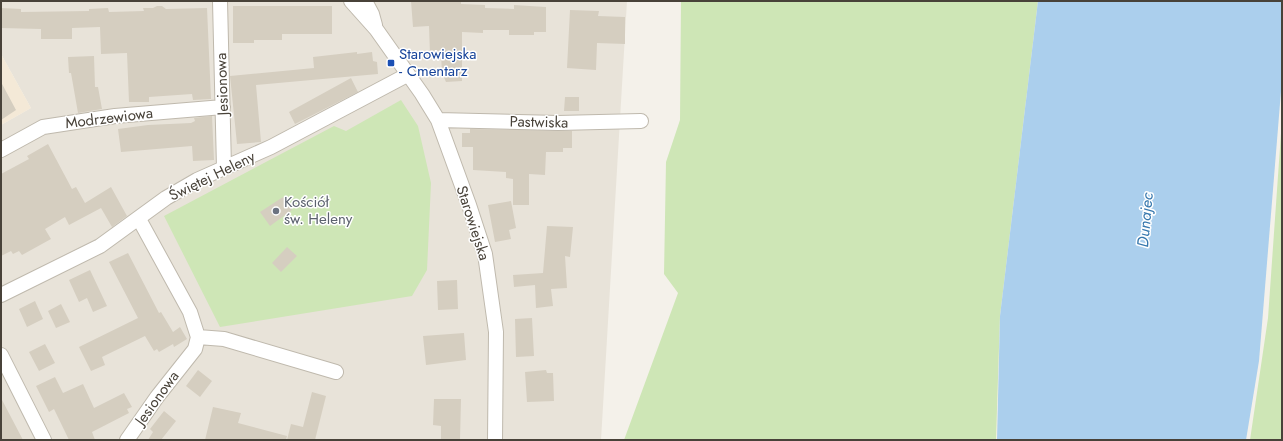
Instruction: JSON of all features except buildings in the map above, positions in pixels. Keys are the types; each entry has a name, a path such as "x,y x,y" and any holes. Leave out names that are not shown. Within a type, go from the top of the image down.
{"street":[{"name":"Jesionowa","path":"220,1 224,168"},
{"name":"Starowiejska","path":"351,1 376,29 407,75 422,94 438,120 469,205 485,254 496,332 495,440"},
{"name":"Starowiejska","path":"366,1 375,7 376,29"},
{"name":"Świętej Heleny","path":"1,295 100,246 166,198 197,180 271,147 407,75"},
{"name":"Modrzewiowa","path":"1,150 43,126 115,116 223,106"},
{"name":"Pastwiska","path":"438,120 558,123 641,121"},
{"path":"139,219 190,312 198,337 224,339 336,372"},
{"name":"Jesionowa","path":"127,440 157,397 195,349 198,337"},
{"path":"1,355 44,440"}],"shaded area":[{"path":"1,1 627,1 601,440 1,440 1,125 31,108 1,54"},
{"path":"1,54 31,108 1,125"}],"green space":[{"path":"681,1 1038,1 1000,316 996,440 624,440 678,293 664,274 666,162 680,120"},
{"path":"401,100 418,126 431,183 427,270 412,296 220,327 164,216 334,126 346,131"},
{"path":"1282,119 1282,440 1250,440 1268,318"}],"water":[{"name":"Dunajec","path":"1038,1 1282,1 1282,79 1259,361 1246,440 997,440 1000,316"}],"place":[{"name":"Starowiejska - Cmentarz","path":"391,63"},
{"name":"Kościół św. Heleny","path":"276,211"}]}
